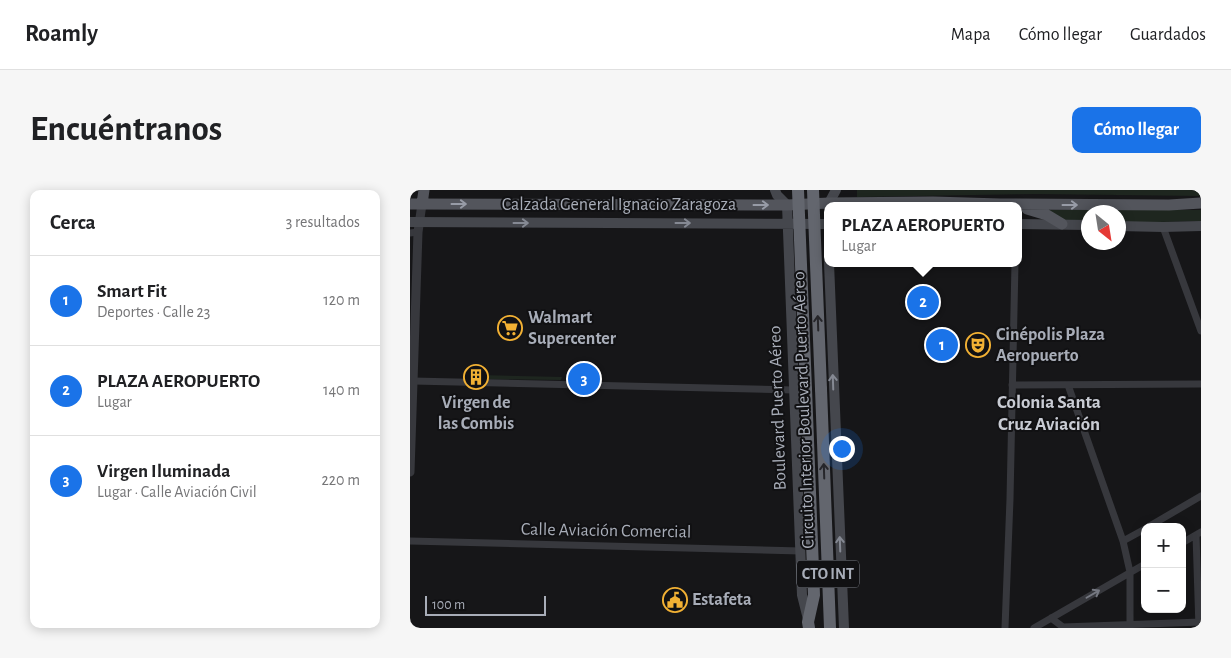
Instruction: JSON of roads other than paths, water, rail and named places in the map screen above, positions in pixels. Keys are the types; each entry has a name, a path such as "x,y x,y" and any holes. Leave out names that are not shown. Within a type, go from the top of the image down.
{"highway":[{"name":"Circuito Interior Boulevard Puerto Aéreo","path":"798,190 800,390 814,595 808,625"},
{"name":"Circuito Interior Boulevard Puerto Aéreo","path":"813,190 830,628"}],"main road":[{"path":"422,204 424,190"},
{"path":"775,190 787,205"},
{"path":"830,202 836,190"},
{"name":"Calzada General Ignacio Zaragoza","path":"1022,205 1169,205 1201,202"},
{"name":"Calzada General Ignacio Zaragoza","path":"410,204 824,204"},
{"name":"Boulevard Puerto Aéreo","path":"787,205 790,277 800,390 800,551 802,595 808,625"},
{"path":"1022,208 1047,215 1062,224"},
{"name":"Calzada General Ignacio Zaragoza","path":"414,227 824,224"},
{"path":"1022,224 1081,225"},
{"path":"1126,226 1201,226"},
{"path":"790,277 803,268 812,266 829,269"},
{"name":"CTO INT","path":"829,269 844,628"}],"street":[{"path":"410,472 413,381 414,227 422,204"},
{"path":"1163,227 1201,332"},
{"path":"1005,628 1015,267"},
{"path":"413,381 800,390"},
{"path":"1012,385 1201,384"},
{"path":"1068,385 1123,541 1130,572 1130,626"},
{"path":"1155,523 1201,496"},
{"path":"1123,541 1141,531"},
{"path":"1186,541 1199,533"},
{"path":"1051,618 1063,628 1199,624 1199,533"},
{"name":"Calle Aviación Comercial","path":"410,541 800,551"},
{"path":"1034,628 1141,566"}],"place":[{"name":"PLAZA AEROPUERTO","path":"923,302"},
{"name":"Walmart Supercenter","path":"510,328"},
{"name":"Smart Fit","path":"942,345"},
{"name":"Cinépolis Plaza Aeropuerto","path":"978,345"},
{"name":"Virgen de las Combis","path":"476,377"},
{"name":"Virgen Iluminada","path":"584,379"},
{"name":"Estafeta","path":"675,600"}],"district":[{"name":"Colonia Santa Cruz Aviación","path":"1049,413"}]}
